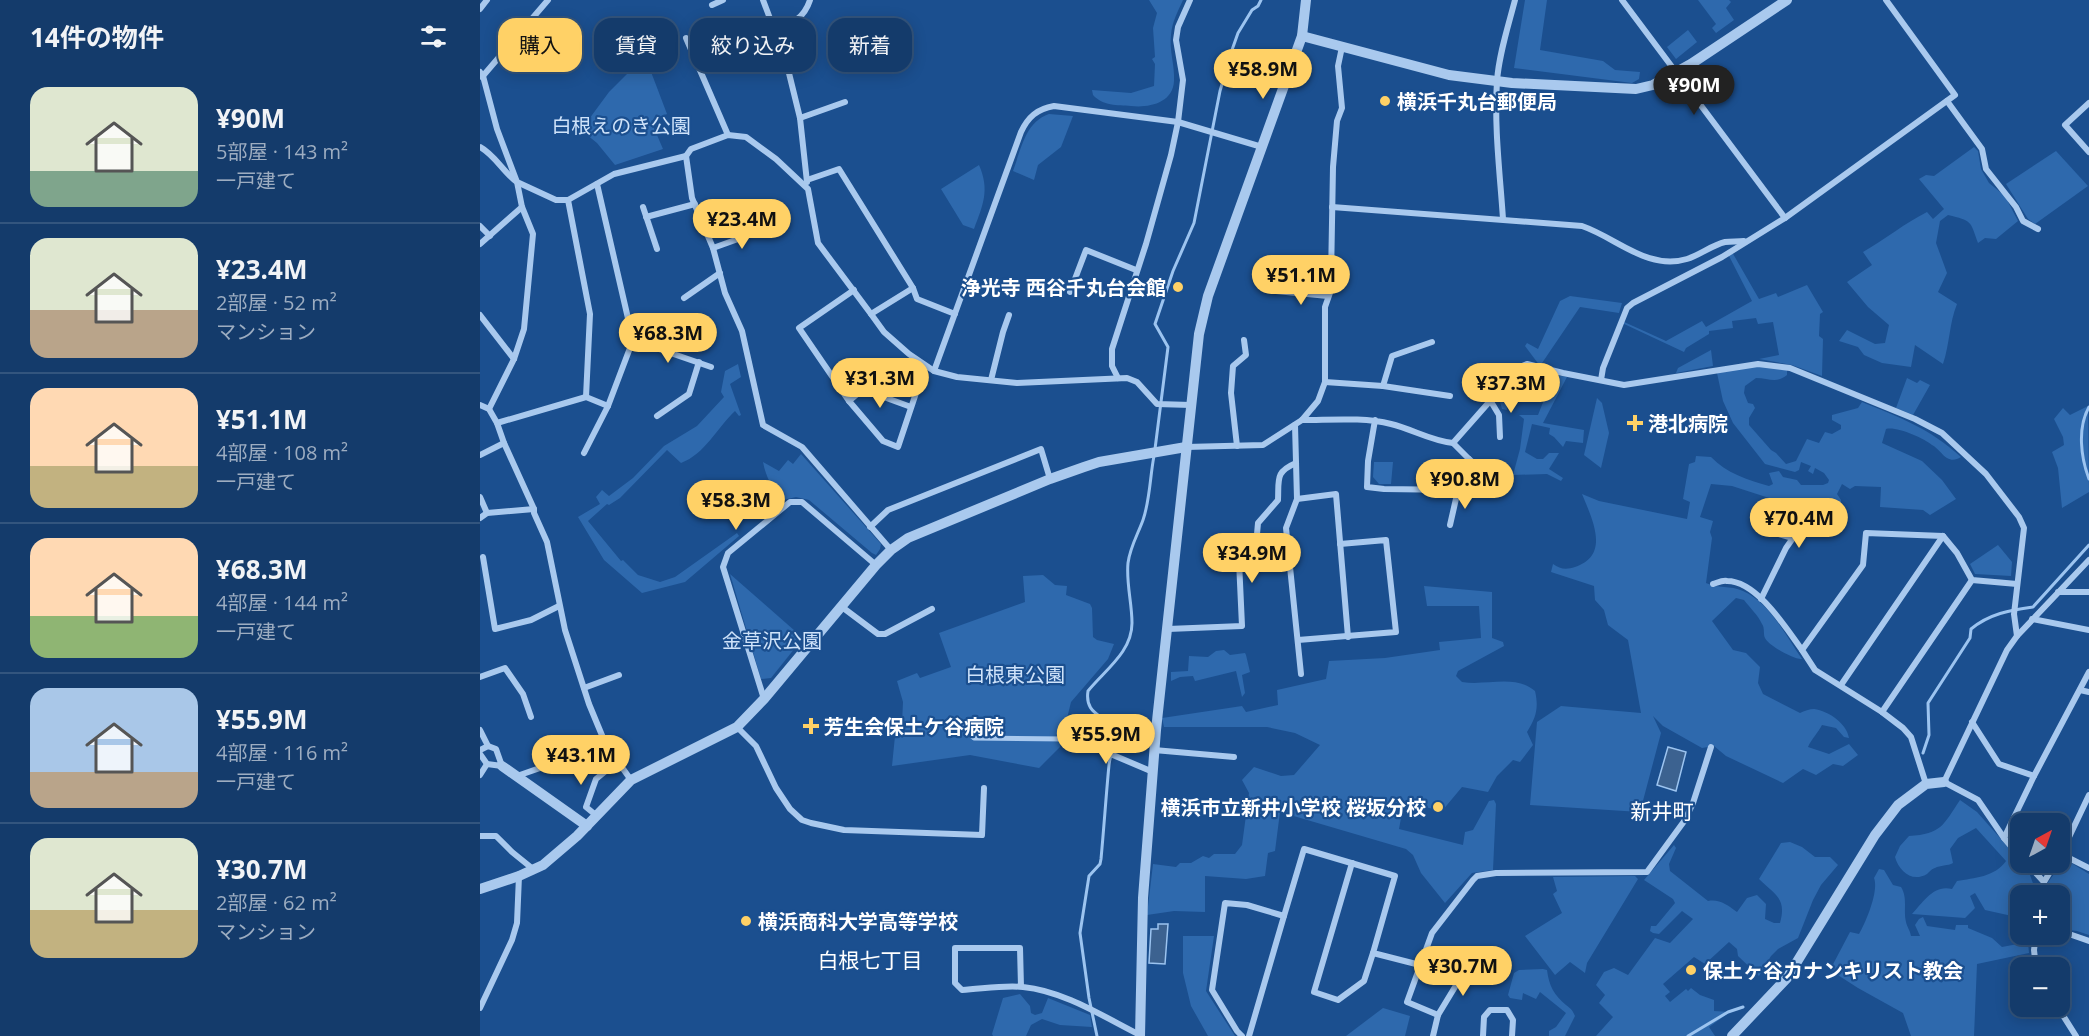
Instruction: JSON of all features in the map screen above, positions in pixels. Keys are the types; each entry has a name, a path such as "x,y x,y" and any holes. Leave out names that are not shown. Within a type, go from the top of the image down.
{"street":[{"path":"480,9 487,0"},
{"path":"489,409 514,359 524,329 533,234 522,207 517,182 497,129 481,76 548,0"},
{"path":"712,5 723,0"},
{"path":"763,0 769,18"},
{"path":"799,18 807,9 810,0"},
{"path":"1118,378 1112,366 1112,349 1146,244 1178,122 1183,80 1176,40 1180,21 1190,0"},
{"path":"1021,987 1020,948 955,948 954,983 962,990 1021,987 1038,989 1067,999 1140,1036 1143,898 1154,750 1202,316 1302,36 1306,0"},
{"path":"1503,219 1497,81 1515,0"},
{"path":"1622,0 1785,218"},
{"path":"1302,36 1449,75 1497,81 1636,89 1653,85 1676,73 1787,0"},
{"path":"1601,380 1603,368 1627,308 1722,257 1785,218 1954,95 1886,0"},
{"path":"686,38 728,135"},
{"path":"480,889 534,870 559,853 631,780 737,727 764,699 876,565 908,538 1050,479 1100,462 1186,447 1263,445 1302,420 1318,401 1325,382 1325,307 1331,290 1332,278 1332,207 1337,121 1342,101 1338,66 1342,47"},
{"path":"789,72 801,118 808,189 818,243 884,332 925,366 934,371 957,377 1017,383 1127,378 1137,382 1158,404 1191,405"},
{"path":"1947,100 1982,149 1986,169 1990,176 2011,200 2023,221 2038,229"},
{"path":"801,118 845,102"},
{"path":"2089,103 2065,125 2089,152"},
{"path":"934,371 1021,132 1029,117 1044,108 1054,106 1178,122 1262,147"},
{"path":"480,147 486,150 517,182 556,200 568,200 614,174 686,156 691,149 728,135 746,137 776,159 808,189"},
{"path":"686,156 692,198 713,248 725,293 742,331 763,425 802,447 891,550"},
{"path":"807,180 839,169 913,288 917,299 955,314"},
{"path":"584,453 608,406 633,340 597,184"},
{"path":"568,200 590,314 586,397"},
{"path":"646,217 695,204"},
{"path":"480,244 522,207"},
{"path":"643,207 657,249"},
{"path":"1332,207 1582,226 1645,259 1667,262 1686,260 1724,243 1746,241"},
{"path":"480,226 490,236"},
{"path":"713,248 763,230"},
{"path":"1070,292 1086,250 1136,270"},
{"path":"684,298 720,273"},
{"path":"871,314 913,288"},
{"path":"854,290 800,328 849,401 883,441 898,447 925,366"},
{"path":"1276,291 1328,296"},
{"path":"480,315 514,359"},
{"path":"991,380 1002,332 1009,315"},
{"path":"633,340 711,367"},
{"path":"1238,446 1231,393 1233,366 1246,355 1244,340"},
{"path":"1383,386 1392,356 1432,342"},
{"path":"657,416 689,394 699,362"},
{"path":"1453,443 1520,367 1527,364 1624,384 1758,364 1790,369 1915,419 1942,433 1986,474 2024,528 2014,614 2017,636"},
{"path":"1325,382 1383,386 1450,396"},
{"path":"849,401 868,385 881,396 911,407"},
{"path":"497,423 586,397 608,406"},
{"path":"1490,400 1499,415 1500,437"},
{"path":"480,405 489,409 497,423 534,509 547,542 559,606 584,688 606,745 631,780"},
{"path":"1302,420 1375,420 1393,424 1439,442 1453,443 1480,469 1497,472"},
{"path":"1375,420 1368,460 1367,487 1458,490"},
{"path":"1295,425 1297,499 1286,528 1301,674"},
{"path":"480,455 504,443"},
{"path":"870,527 888,510 1041,449 1050,479"},
{"path":"1450,525 1468,459"},
{"path":"1168,629 1242,626 1239,561 1241,558 1255,556 1258,523 1278,500 1279,475 1282,470 1296,462"},
{"path":"1297,499 1336,494 1348,637"},
{"path":"480,497 487,513"},
{"path":"764,699 723,567 728,553 790,502 802,502 876,565"},
{"path":"480,518 487,513 534,509"},
{"path":"1760,529 1792,538 1761,599"},
{"path":"1802,650 1863,565 1866,533 1943,536 1957,553 1972,580"},
{"path":"1841,685 1943,536"},
{"path":"1298,640 1396,632 1386,540 1340,544"},
{"path":"483,557 495,629 531,620 559,606"},
{"path":"1944,782 2007,650 2032,619 2089,560"},
{"path":"1713,584 1726,580 1753,591 1802,650 1815,670 1882,712 1911,737 1926,784"},
{"path":"1972,580 2017,584"},
{"path":"1882,712 1972,580"},
{"path":"2058,592 2089,592"},
{"path":"842,607 878,634 885,634 932,609"},
{"path":"2032,619 2089,630"},
{"path":"480,677 505,668 523,694 531,717"},
{"path":"2004,838 2089,672"},
{"path":"584,688 619,675"},
{"path":"2080,690 2089,692"},
{"path":"959,718 962,727 974,738 1065,739 1087,744 1153,772"},
{"path":"1972,722 1999,764 2034,776"},
{"path":"737,727 756,746 790,809 802,820 811,824 844,830 982,835 984,788"},
{"path":"480,730 488,746 496,749 502,766"},
{"path":"518,776 606,745"},
{"path":"487,764 480,752 488,746"},
{"path":"1438,1015 1407,1002 1432,933 1451,906 1477,876 1496,873 1647,872 1685,820 1693,803 1711,747"},
{"path":"1154,750 1234,757"},
{"path":"597,816 586,807 597,778 618,761"},
{"path":"487,764 502,766 587,826"},
{"path":"480,775 487,764"},
{"path":"1732,1036 1787,978 1886,819 1898,805 1926,784 1944,782 1978,800 2010,845"},
{"path":"2070,834 2089,795"},
{"path":"480,836 496,837 534,870"},
{"path":"1249,1036 1304,849 1352,863 1395,876 1364,981 1338,1000 1314,992 1352,863"},
{"path":"2070,859 2089,868"},
{"path":"2036,873 2044,882"},
{"path":"2044,885 2049,873"},
{"path":"480,1008 512,940 517,923 519,876"},
{"path":"1242,1036 1212,990 1225,903 1247,905 1284,916"},
{"path":"2070,934 2089,941"},
{"path":"1433,1036 1438,1015 1458,982 1472,950"},
{"path":"1373,953 1420,965"},
{"path":"1483,1036 1484,1017 1490,1010 1507,1010 1513,1020 1512,1036"},
{"path":"2064,1017 2076,1036"}],"green space":[{"path":"1149,0 1183,0 1171,35 1173,88 1165,99 1152,105 1110,104 1097,99 1092,90 1131,93 1154,86 1153,28 1157,13"},
{"path":"1525,0 1547,0 1540,50 1603,61 1615,70 1640,72 1639,79 1632,83 1514,68"},
{"path":"1698,0 1729,0 1731,2 1726,8 1734,20 1716,33 1712,28 1716,24"},
{"path":"1688,30 1697,42 1676,59 1667,47"},
{"name":"白根えのき公園","path":"629,72 651,72 667,114 651,121 663,149 615,165 597,143 581,130 609,92"},
{"path":"1049,114 1073,116 1061,147 1038,165 1034,180 1013,171 1029,130 1034,123"},
{"path":"1974,147 1978,151 1981,169 1989,183 2005,196 2018,221 1996,239 1985,238 1978,243 1966,220 1948,215 1940,221 1936,243 1947,273 1938,292 1957,304 1943,364 1915,345 1911,367 1882,363 1864,355 1858,347 1839,341 1847,330 1875,344 1885,343 1889,325 1868,307 1847,282 1872,265 1863,252 1927,212 1933,219 1944,209 1919,179 1926,175 1934,176"},
{"path":"2056,151 2088,186 2035,224 2028,219 2006,184"},
{"path":"979,165 985,190 974,229 963,225 941,189"},
{"path":"1732,252 1759,299 1776,293 1778,297 1807,285 1823,312 1820,314 1819,336 1823,339 1822,376 1792,365 1759,359 1779,355 1773,322 1758,324 1756,318 1732,321 1733,328 1709,331 1709,334 1686,348 1684,352 1622,323 1622,321 1666,341 1702,321 1706,327 1752,301 1728,254"},
{"path":"1570,296 1622,303 1619,313 1580,307 1540,366 1525,346 1527,343 1538,349 1560,301"},
{"path":"1711,350 1713,366 1676,373 1678,368"},
{"path":"738,364 741,377 730,384 741,415 739,416 735,411 704,447 681,463 667,450 620,498 607,504 588,521 621,561 623,560 638,575 660,582 675,577 737,533 739,536 685,582 642,593 604,560 578,517 600,504 596,497 602,490 609,496 633,478 664,446 697,426 724,397 721,392 725,371"},
{"path":"1758,366 1787,370 1787,375 1779,379 1756,378 1745,386 1744,393 1748,403 1753,404 1755,408 1749,418 1749,425 1786,464 1796,461 1807,439 1819,443 1825,432 1832,434 1841,429 1841,425 1832,420 1832,415 1858,408 1862,402 1926,431 1961,457 1954,460 1949,459 1934,446 1917,436 1896,429 1886,429 1882,443 1922,461 1942,480 1956,499 1930,515 1923,510 1880,507 1881,487 1855,486 1850,489 1842,484 1837,494 1841,500 1842,519 1732,486 1711,484 1700,517 1713,521 1706,583 1738,589 1753,596 1777,621 1802,659 1788,655 1767,641 1760,621 1744,600 1736,598 1712,621 1733,650 1746,653 1760,667 1758,683 1763,694 1800,713 1814,709 1826,712 1841,723 1848,733 1849,738 1844,737 1836,728 1822,725 1808,747 1829,754 1849,744 1858,755 1843,766 1833,764 1816,775 1803,769 1783,783 1726,756 1714,746 1702,748 1663,726 1653,716 1661,733 1640,812 1530,805 1537,722 1561,706 1641,713 1628,640 1608,625 1604,610 1595,600 1594,586 1551,572 1553,564 1558,567 1572,568 1586,561 1593,554 1596,535 1582,494 1599,501 1687,519 1690,502 1683,499 1689,464 1695,462 1696,456 1711,457 1730,472 1769,486 1773,484 1769,473 1779,471 1783,477 1797,480 1801,485 1828,483 1829,480 1824,473 1815,468 1813,474 1808,471 1811,466 1801,462 1799,470 1795,472 1765,464 1733,423 1723,401 1717,373"},
{"path":"1536,368 1536,373 1529,371 1517,394 1509,393 1506,398 1507,410 1502,409 1499,398 1522,369"},
{"path":"1545,373 1567,377 1543,423 1584,430 1583,443 1566,441 1563,447 1549,434 1550,428 1532,424 1525,452 1537,459 1543,459 1549,453 1559,453 1549,469 1563,478 1561,481 1547,474 1513,475 1520,449 1524,419 1519,415 1538,415 1551,382"},
{"path":"1907,378 1917,383 1920,380 1930,385 1913,415 1896,408"},
{"path":"1597,398 1602,403 1609,433 1601,468 1584,455"},
{"path":"2088,406 2089,492 2062,508 2058,468 2052,452 2064,445 2063,437 2054,419 2063,408 2070,415"},
{"path":"801,454 881,544 876,555 809,500 796,497 783,500 776,491 768,478 763,462 779,471 788,460 793,464"},
{"path":"1374,462 1393,462 1391,484 1379,484 1373,477"},
{"path":"1998,545 2012,562 2011,576 1975,574 1970,564"},
{"name":"金草沢公園","path":"730,574 803,638 771,678 761,679"},
{"name":"白根東公園","path":"1043,575 1055,585 1067,586 1066,595 1090,604 1093,637 1114,644 1108,659 1071,702 1060,747 1039,768 970,755 892,766 895,736 902,723 903,702 897,681 917,673 920,678 951,667 939,633 1025,602 1023,576"},
{"path":"1424,586 1492,592 1492,638 1503,642 1504,646 1458,671 1456,676 1462,682 1519,683 1535,691 1536,713 1527,732 1533,745 1520,762 1513,760 1497,776 1488,792 1462,787 1442,811 1404,802 1399,829 1463,845 1465,832 1473,830 1489,801 1494,800 1496,804 1493,870 1472,873 1445,903 1421,873 1413,855 1406,849 1280,812 1275,851 1268,853 1265,876 1246,879 1205,876 1205,912 1174,911 1147,915 1153,864 1176,867 1180,863 1191,863 1203,856 1209,858 1214,854 1235,854 1242,845 1249,793 1242,780 1254,767 1281,776 1294,775 1320,745 1295,733 1267,727 1164,727 1162,718 1242,706 1246,712 1278,705 1277,690 1326,679 1329,661 1385,658 1440,650 1439,642 1481,638 1479,606 1427,606"},
{"path":"1224,650 1230,655 1245,653 1246,655 1250,672 1242,675 1245,693 1242,697 1236,671 1195,681 1193,676 1180,677 1171,681 1171,672 1188,671 1189,656 1208,657 1216,651"},
{"path":"1960,800 1977,812 2010,850 2010,873 2030,875 2034,885 2010,885 2010,916 1985,910 1975,893 1970,896 1975,908 1965,918 1912,914 1934,892 1946,888 1952,889 1957,881 1990,874 2006,861 1976,828 1958,838 1950,849 1953,863 1937,867 1927,874 1916,877 1903,871 1895,857 1900,846 1909,836 1928,833 1940,827"},
{"path":"1790,842 1802,847 1815,857 1830,857 1838,865 1821,885 1798,938 1778,949 1759,976 1738,956 1737,949 1729,942 1705,964 1694,957 1663,984 1670,992 1665,996 1670,1002 1686,989 1688,991 1691,988 1700,995 1714,1000 1714,1011 1730,1012 1709,1027 1715,1036 1596,1036 1613,1017 1599,1003 1605,995 1596,985 1604,972 1614,968 1628,975 1655,938 1670,943 1693,919 1682,911 1659,934 1650,931 1651,926 1656,926 1675,903 1673,899 1644,880 1674,845 1676,848 1669,864 1670,871 1708,901 1720,902 1737,912 1747,898 1757,895 1766,904 1765,919 1780,923 1781,902 1775,893 1759,879 1781,843"},
{"path":"2070,862 2089,874 2089,935 2070,930 2070,885 2046,885 2055,873 2070,873"},
{"path":"1879,869 1884,870 1893,885 1901,887 1905,900 1906,922 1911,936 1920,936 1915,925 1923,917 1927,926 1955,930 1956,925 1968,925 1968,928 1992,938 2002,947 2028,945 2029,953 1977,964 1974,1036 1911,1036 1903,1013 1830,970 1850,932 1859,934 1862,929 1875,891 1874,878"},
{"path":"1635,876 1638,879 1587,963 1585,973 1570,962 1555,975 1525,936 1562,913 1553,894 1557,891 1553,877"},
{"path":"1183,936 1214,936 1206,991 1235,1036 1208,1036 1191,1006 1183,973"},
{"path":"1519,970 1547,970 1555,994 1575,1016 1565,1036 1549,1036 1549,1031 1556,1027 1566,1013 1540,992 1536,999 1523,993 1522,1000 1510,998 1508,995 1514,973"},
{"path":"1020,994 1030,1006 1031,1013 1035,1015 1042,1013 1048,998 1090,1015 1092,1027 1060,1025 1042,1019 1031,1025 1026,1036 993,1036 1003,998"},
{"path":"1383,1008 1410,1016 1405,1036 1346,1036"}],"shaded area":[{"path":"1668,747 1686,752 1676,791 1657,785"},
{"path":"1158,924 1168,924 1165,964 1149,963 1151,929 1158,929"}],"waterway":[{"path":"1155,449 1168,347 1155,324 1173,271 1194,223 1220,91 1232,50 1238,33 1261,0"},
{"path":"2089,407 2082,433 2084,462 2089,479"},
{"path":"1097,1036 1080,933 1089,876 1100,864 1101,859 1109,765 1114,736 1110,726 1090,706 1088,691 1123,652 1131,633 1128,563 1149,496 1154,456"},
{"path":"1923,753 1929,735 1928,703 1970,638 1971,629 2000,613 2033,607 2089,545"},
{"path":"1688,1036 1728,1012 1743,1007"}],"place":[{"name":"横浜千丸台郵便局","path":"1385,101"},
{"name":"浄光寺 西谷千丸台会館","path":"1178,287"},
{"name":"港北病院","path":"1635,423"},
{"name":"芳生会保土ケ谷病院","path":"811,726"},
{"name":"横浜市立新井小学校 桜坂分校","path":"1438,807"},
{"name":"横浜商科大学高等学校","path":"746,921"},
{"name":"保土ヶ谷カナンキリスト教会","path":"1691,970"}],"district":[{"name":"新井町","path":"1662,811"},
{"name":"白根七丁目","path":"870,960"}]}
